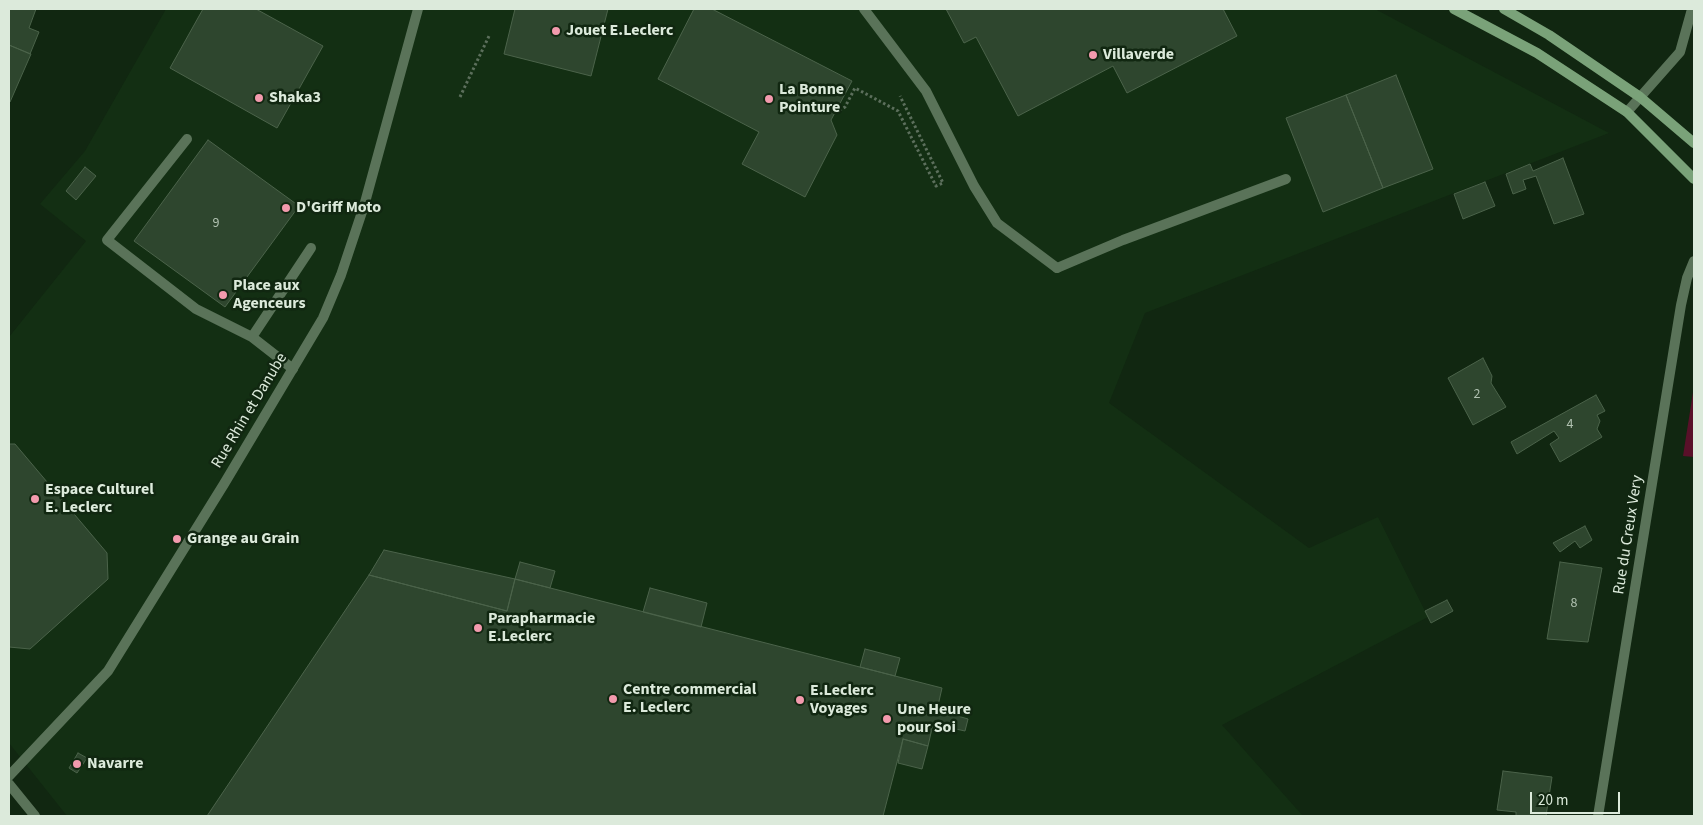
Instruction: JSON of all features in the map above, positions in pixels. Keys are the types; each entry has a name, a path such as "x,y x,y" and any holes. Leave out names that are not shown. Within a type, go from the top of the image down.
{"main road":[{"path":"1454,9 1537,53 1627,112 1694,178"},
{"path":"1504,9 1549,35 1640,97 1694,143"}],"street":[{"name":"Rue Rhin et Danube","path":"9,776 108,670 224,484 323,318 341,275 364,206 418,9"},
{"path":"864,9 926,92 974,186 997,223 1057,268 1123,240 1286,179"},
{"path":"1627,112 1680,52 1692,9"},
{"path":"187,139 107,240 196,309 252,337 293,369"},
{"path":"252,337 311,248"},
{"name":"Rue du Creux Very","path":"1598,816 1681,305 1687,278 1694,261"},
{"path":"9,784 35,816"}],"path":[{"path":"460,96 489,36"},
{"path":"835,113 845,107 855,88 898,111 936,186 943,183 900,96"}],"shaded area":[{"path":"166,9 1375,9 1609,133 1145,313 1109,403 1309,548 1378,517 1428,617 1222,725 1303,816 67,816 9,743 9,337 86,241 40,204 85,151"},
{"path":"1694,386 1694,457 1683,456"}],"building":[{"path":"9,9 36,9 29,28 39,32 30,54 9,45"},
{"name":"Shaka3","path":"203,9 256,9 323,46 277,128 170,68"},
{"name":"Jouet E.Leclerc","path":"515,9 608,9 591,76 504,54"},
{"name":"La Bonne Pointure","path":"694,9 712,9 852,81 831,120 837,135 805,197 742,164 759,132 658,79"},
{"name":"Villaverde","path":"946,9 1223,9 1237,36 1127,93 1113,66 1018,116 976,37 964,43"},
{"path":"9,45 31,54 10,102 9,102"},
{"path":"1396,75 1433,169 1383,188 1346,95"},
{"path":"1346,95 1383,188 1323,212 1286,118"},
{"path":"208,140 299,206 225,307 134,241"},
{"path":"1563,158 1584,214 1554,224 1536,176 1523,180 1526,189 1513,194 1506,174 1530,164 1533,171"},
{"path":"85,167 96,176 76,200 66,191"},
{"path":"1485,182 1495,206 1463,219 1454,194"},
{"path":"1483,358 1492,376 1491,383 1506,407 1473,425 1448,378"},
{"path":"1596,395 1605,411 1597,415 1600,421 1597,429 1602,437 1560,462 1550,444 1559,438 1554,431 1517,454 1511,442"},
{"name":"Espace Culturel E. Leclerc","path":"9,444 15,444 107,553 108,579 30,649 9,647"},
{"path":"1585,526 1592,540 1580,548 1575,541 1560,552 1553,543"},
{"path":"384,550 515,579 507,611 369,575"},
{"path":"520,562 555,571 550,588 515,579"},
{"path":"1560,562 1602,568 1588,642 1547,639"},
{"name":"Centre commercial E. Leclerc","path":"369,575 507,611 515,579 942,688 937,710 968,719 965,731 933,724 928,746 903,739 883,816 207,816"},
{"path":"650,588 707,603 701,627 643,612"},
{"path":"1447,600 1453,611 1431,623 1425,611"},
{"path":"865,649 900,658 895,676 860,667"},
{"path":"903,739 928,746 922,769 898,763"},
{"name":"Navarre","path":"78,753 87,758 77,773 69,768"},
{"path":"1503,771 1552,777 1546,816 1516,816 1516,812 1497,810"}],"place":[{"name":"Jouet E.Leclerc","path":"556,31"},
{"name":"Villaverde","path":"1093,55"},
{"name":"Shaka3","path":"259,98"},
{"name":"La Bonne Pointure","path":"769,99"},
{"name":"D'Griff Moto","path":"286,208"},
{"name":"Place aux Agenceurs","path":"223,295"},
{"name":"Espace Culturel E. Leclerc","path":"35,499"},
{"name":"Grange au Grain","path":"177,539"},
{"name":"Parapharmacie E.Leclerc","path":"478,628"},
{"name":"Centre commercial E. Leclerc","path":"613,699"},
{"name":"E.Leclerc Voyages","path":"800,700"},
{"name":"Une Heure pour Soi","path":"887,719"},
{"name":"Navarre","path":"77,764"}]}
